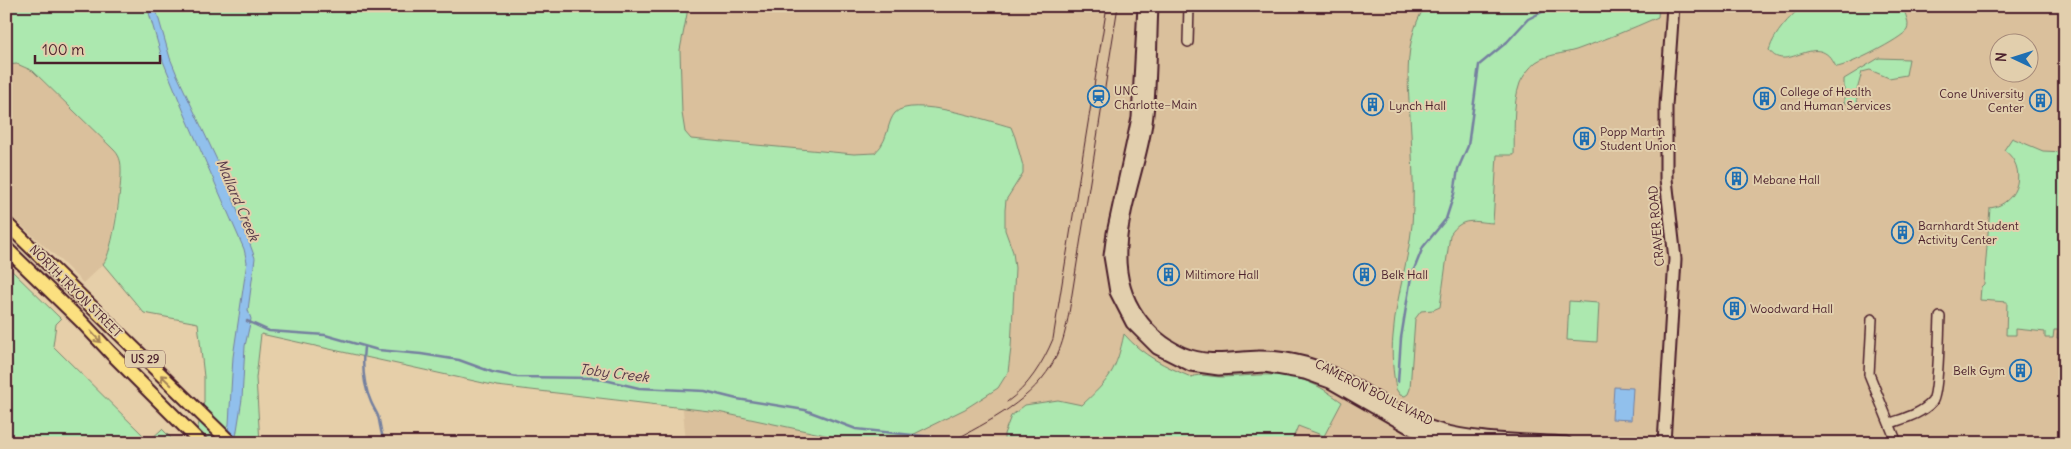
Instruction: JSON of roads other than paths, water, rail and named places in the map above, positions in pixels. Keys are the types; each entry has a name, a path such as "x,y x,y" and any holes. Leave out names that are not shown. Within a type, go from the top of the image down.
{"main road":[{"name":"NORTH TRYON STREET","path":"6,223 230,443"},
{"path":"6,234 26,252 34,249"},
{"name":"NORTH TRYON STREET","path":"6,248 198,440"},
{"path":"33,273 38,269 43,272 118,342 150,364"}],"street":[{"name":"CAMERON BOULEVARD","path":"1144,6 1144,76"},
{"name":"CAMERON BOULEVARD","path":"1152,6 1139,135 1121,234 1119,259 1123,284 1130,303 1142,322 1161,341 1183,353 1205,359 1224,361 1266,357 1282,358 1311,365 1407,416 1434,428 1479,436 1566,443"},
{"path":"1188,42 1190,6"},
{"name":"CRAVER ROAD","path":"1664,443 1675,259 1666,179 1667,89 1673,6"},
{"name":"CAMERON BOULEVARD","path":"1139,135 1111,240 1110,264 1121,306 1132,324 1146,339 1167,354 1199,367 1224,369 1265,366 1286,368 1310,374 1330,382 1408,427 1431,436 1463,443"},
{"path":"1891,423 1924,410 1934,398 1940,317"},
{"path":"1872,319 1869,374 1891,423 1897,443"}],"water":[{"path":"147,6 155,6 170,58 177,75 225,177 230,179 227,182 255,258 248,310 251,319 245,346 242,399 235,443 226,443 233,357 247,262 244,249 163,61"},
{"path":"1614,387 1633,388 1631,420 1612,419"}],"waterway":[{"path":"1398,382 1401,338 1411,277 1423,247 1446,219 1454,194 1458,169 1468,146 1479,65 1507,42 1528,19 1552,7 1559,6"},
{"name":"Toby Creek","path":"247,321 269,331 325,335 378,350 459,360 492,372 517,377 596,378 639,388 705,391 737,399 805,410 856,429 931,437 954,443"},
{"path":"364,347 363,368 366,388 378,416 386,443"}],"tram line":[{"path":"1007,402 1022,389 1034,374 1045,357 1053,339 1107,6"},
{"path":"949,443 995,418 1023,398 1047,372 1061,347 1069,313 1118,6"}],"place":[{"name":"UNC Charlotte–Main","path":"1098,97"},
{"name":"College of Health and Human Services","path":"1764,98"},
{"name":"Cone University Center","path":"2040,100"},
{"name":"Lynch Hall","path":"1373,105"},
{"name":"Popp Martin Student Union","path":"1584,138"},
{"name":"Mebane Hall","path":"1737,179"},
{"name":"Barnhardt Student Activity Center","path":"1902,232"},
{"name":"Miltimore Hall","path":"1169,274"},
{"name":"Belk Hall","path":"1365,274"},
{"name":"Woodward Hall","path":"1734,308"},
{"name":"Belk Gym","path":"2021,370"}],"water label":[{"name":"Mallard Creek","path":"238,200"}]}
